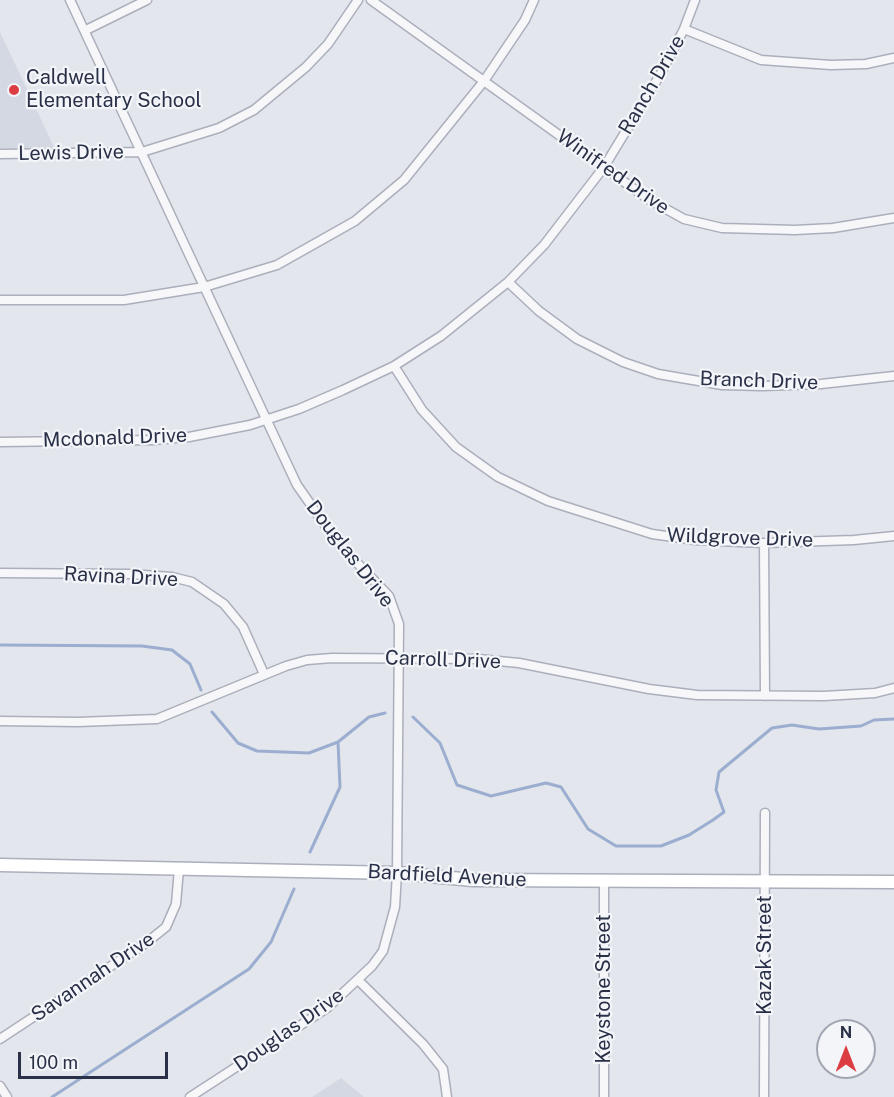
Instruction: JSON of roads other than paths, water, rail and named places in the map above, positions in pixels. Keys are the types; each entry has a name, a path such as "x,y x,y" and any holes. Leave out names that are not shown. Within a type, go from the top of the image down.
{"street":[{"name":"Douglas Drive","path":"70,0 297,485 338,542 389,596 399,624 398,873 395,907 383,951 358,980 327,1008 190,1097"},
{"path":"86,30 147,0"},
{"name":"Lewis Drive","path":"0,154 141,152 219,128 254,110 306,67 328,44 358,0"},
{"name":"Winifred Drive","path":"371,0 666,211 684,219 722,228 833,228 894,218"},
{"path":"0,300 124,300 204,287 277,265 355,221 404,180 484,81 525,20 534,0"},
{"name":"Ranch Drive","path":"604,167 660,75 684,30 695,0"},
{"path":"684,30 742,54 777,62 866,64 894,58"},
{"name":"Mcdonald Drive","path":"0,442 153,440 200,435 266,420 299,409 394,366 441,336 508,282 544,245 604,167"},
{"name":"Branch Drive","path":"508,282 539,311 578,339 622,362 658,374 722,385 762,386 821,384 894,376"},
{"name":"Wildgrove Drive","path":"394,366 422,410 456,447 498,477 538,496 652,534 695,540 764,543 854,540 894,536"},
{"path":"764,543 765,696"},
{"name":"Ravina Drive","path":"0,573 129,574 172,577 192,582 224,604 243,627 264,674"},
{"name":"Carroll Drive","path":"0,721 78,722 157,719 264,674 307,660 399,658 519,663 649,689 697,695 875,693 894,688"},
{"name":"Kazak Street","path":"764,1097 765,813"},
{"name":"Bardfield Avenue","path":"0,865 398,873 473,880 894,882"},
{"name":"Savannah Drive","path":"0,1039 146,943 166,927 176,904 179,869"},
{"name":"Keystone Street","path":"604,881 604,1097"},
{"path":"358,980 423,1044 443,1069 447,1097"},
{"path":"0,1086 7,1097"}],"waterway":[{"path":"0,645 142,646 172,650 190,664 201,690"},
{"path":"212,712 238,743 257,751 309,753 338,742 369,717 385,713"},
{"path":"413,717 440,743 457,785 491,796 546,783 561,787 588,829 616,846 661,846 689,835 724,812 716,790 719,772 772,728 792,725 819,729 861,726 874,720 894,719"},
{"path":"310,852 340,787 338,742"},
{"path":"52,1097 249,969 271,942 294,889"}],"place":[{"name":"Caldwell Elementary School","path":"14,90"}]}
